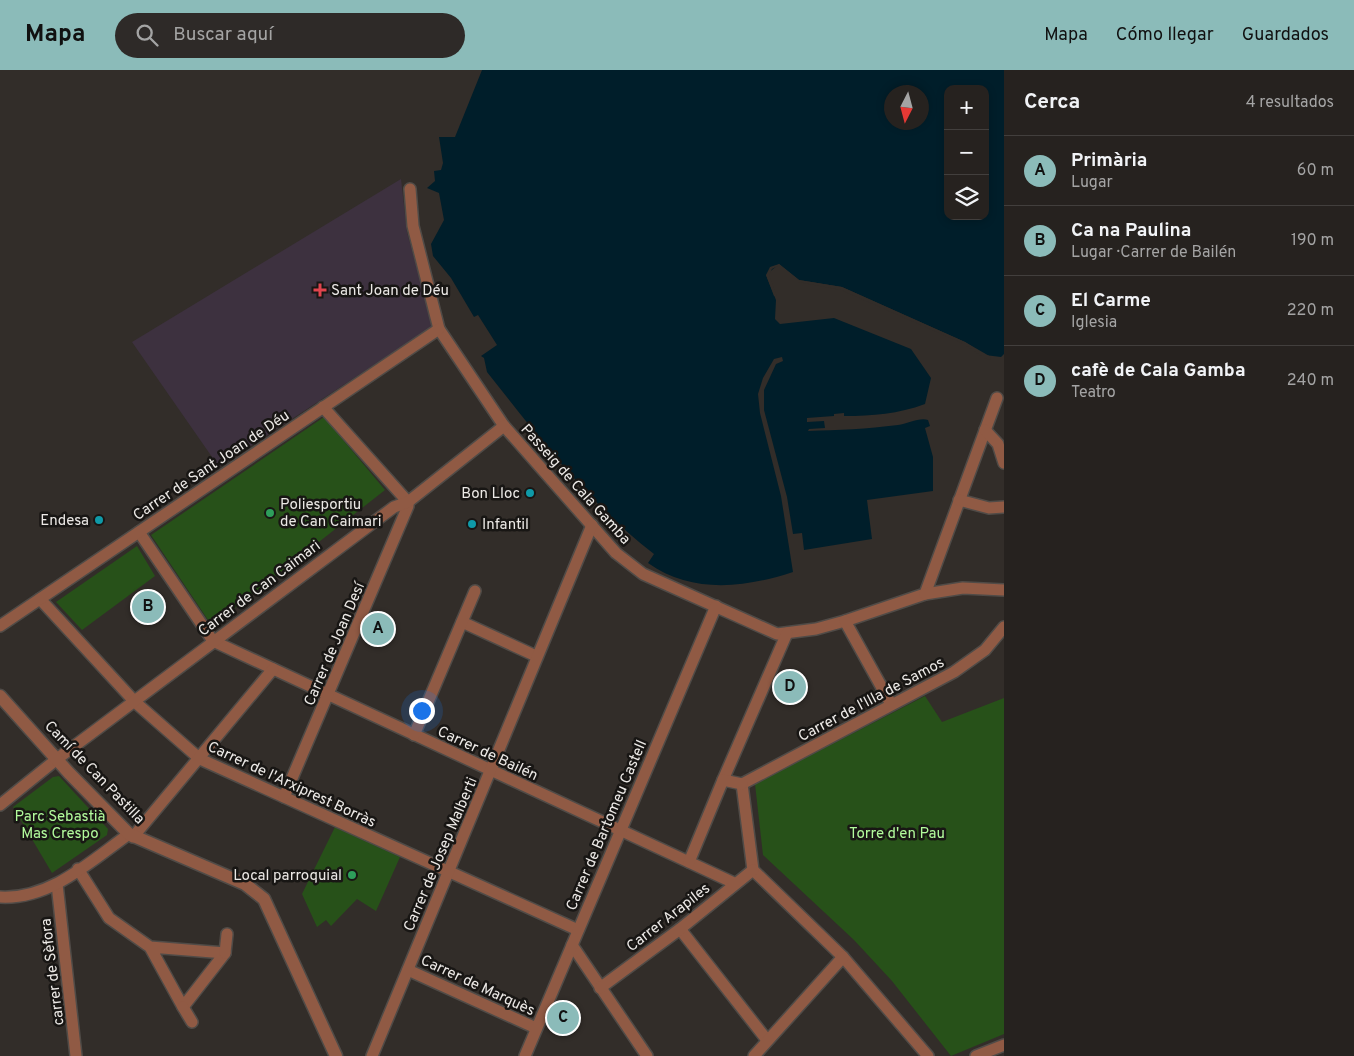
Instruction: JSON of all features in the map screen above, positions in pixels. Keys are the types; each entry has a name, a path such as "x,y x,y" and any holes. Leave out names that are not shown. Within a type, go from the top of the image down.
{"street":[{"name":"Passeig de Cala Gamba","path":"410,189 413,226 440,329 453,352 504,426 616,553 644,574 778,634 845,621 925,594 964,588 1004,590"},
{"name":"Carrer de Sant Joan de Déu","path":"0,626 440,329"},
{"path":"925,594 997,398"},
{"path":"323,407 408,502"},
{"name":"Carrer de Can Caimari","path":"0,805 57,759 135,702 212,641 394,507 408,502 504,426"},
{"path":"985,430 998,444 1004,463"},
{"path":"958,500 989,508 1004,507"},
{"name":"Carrer de Joan Desí","path":"284,797 408,506 408,502"},
{"name":"Carrer de Josep Malberti","path":"372,1056 491,770 536,656 592,526"},
{"path":"139,532 212,641"},
{"path":"414,735 475,591"},
{"name":"Carrer de l'Arxiprest Borràs","path":"40,599 135,702 200,759 578,930"},
{"name":"Carrer de Bartomeu Castell","path":"525,1056 716,606"},
{"path":"845,621 891,704"},
{"path":"462,622 536,656"},
{"name":"Carrer de l'Illa de Samos","path":"742,784 954,672 985,650 1004,627"},
{"path":"689,862 787,633"},
{"name":"Carrer de Bailén","path":"212,641 734,883"},
{"path":"0,897 26,896 57,884 131,835 200,759 273,669"},
{"name":"Camí de Can Pastilla","path":"0,696 57,759 131,835 246,884 264,899 336,1056"},
{"path":"723,780 742,784 753,870 843,957 928,1056"},
{"path":"78,869 109,918 150,947 192,1022"},
{"name":"Carrer Arapiles","path":"600,988 680,929 734,883 753,870"},
{"name":"carrer de Sèfora","path":"57,884 76,1056"},
{"path":"680,929 767,1040"},
{"path":"183,1006 225,953 227,934"},
{"path":"572,945 647,1056"},
{"path":"150,947 225,953"},
{"path":"754,1056 843,957"},
{"name":"Carrer de Marquès","path":"408,970 536,1028"},
{"path":"976,1056 1004,1045"}],"shaded area":[{"name":"Sant Joan de Déu","path":"401,179 407,232 433,326 219,467 132,342"}],"green space":[{"name":"Poliesportiu de Can Caimari","path":"324,417 385,490 212,626 151,535"},
{"path":"137,546 155,576 82,630 56,602"},
{"name":"Torre d'en Pau","path":"925,696 942,722 1004,698 1004,1034 951,1056 892,981 854,940 763,855 755,784"},
{"name":"Parc Sebastià Mas Crespo","path":"59,776 108,829 107,835 52,873 13,807 53,777"},
{"name":"Local parroquial","path":"335,827 400,857 376,911 357,899 331,926 326,920 317,927 302,894"}],"water":[{"path":"482,70 1004,70 1004,354 1001,357 985,355 965,342 842,287 799,280 779,264 766,275 776,300 775,319 780,324 834,318 911,349 931,378 925,404 885,414 844,416 844,413 834,414 834,416 807,418 807,422 824,421 825,428 809,429 808,431 898,425 921,419 928,420 930,426 925,428 933,457 933,491 867,500 872,539 804,550 802,533 793,534 787,497 764,410 764,390 776,364 783,361 782,357 774,359 763,378 758,394 760,413 781,496 793,572 756,582 719,585 700,584 682,580 648,563 654,554 630,534 586,491 545,445 487,372 484,358 481,356 497,345 478,315 474,317 451,278 433,256 431,244 444,220 439,193 427,188 435,181 434,171 441,170 443,163 439,137 455,137"}],"pier":[{"path":"779,264 799,280 842,287 965,342 991,357 990,360 964,344 841,290 798,282 778,266 772,269 769,275 777,296 774,296 766,275 770,267"}],"place":[{"name":"Sant Joan de Déu","path":"320,290"},
{"name":"Bon Lloc","path":"530,493"},
{"name":"Poliesportiu de Can Caimari","path":"270,513"},
{"name":"Endesa","path":"99,520"},
{"name":"Infantil","path":"472,524"},
{"name":"Ca na Paulina","path":"148,607"},
{"name":"Primària","path":"378,629"},
{"name":"cafè de Cala Gamba","path":"790,687"},
{"name":"Local parroquial","path":"352,875"},
{"name":"El Carme","path":"563,1018"}]}
